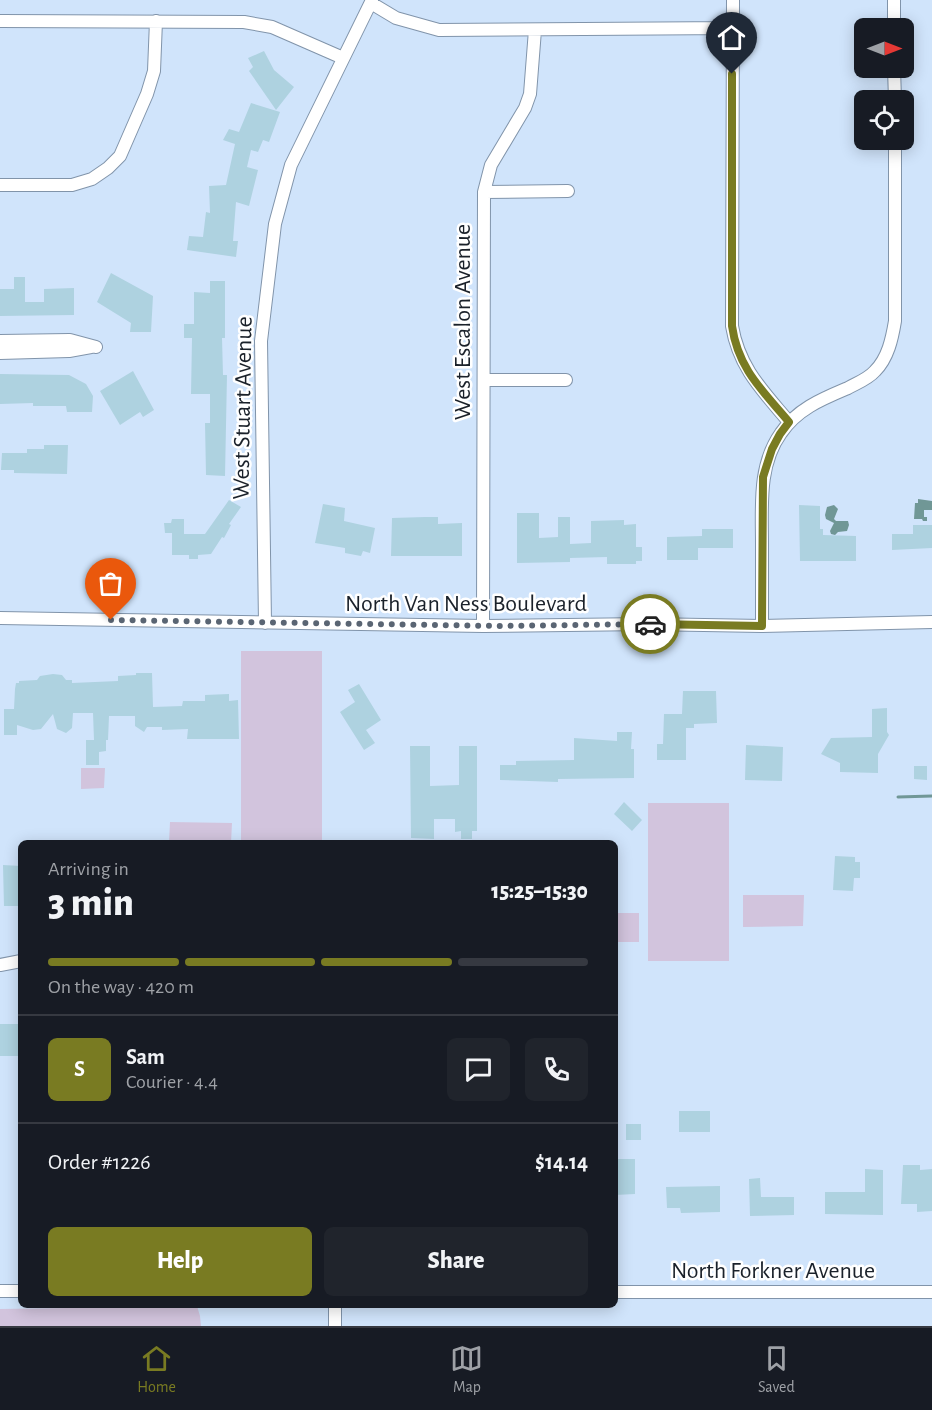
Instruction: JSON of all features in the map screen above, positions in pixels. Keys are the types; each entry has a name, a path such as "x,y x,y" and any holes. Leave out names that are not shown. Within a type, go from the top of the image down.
{"street":[{"path":"733,0 732,326 743,364 789,422"},
{"path":"894,0 894,18"},
{"path":"372,2 396,18 439,30 732,28"},
{"name":"West Stuart Avenue","path":"265,623 261,341 275,224 291,165 372,2"},
{"path":"0,21 244,22 272,27 343,58"},
{"path":"0,185 72,184 92,179 120,156 147,94 154,71 156,21"},
{"name":"West Escalon Avenue","path":"483,626 484,192 491,165 531,94 535,30"},
{"path":"762,626 763,477 772,449 789,422 808,406 866,379 875,371 889,348 895,321 895,150"},
{"path":"484,192 568,191"},
{"path":"0,341 40,346 0,353"},
{"path":"484,380 566,380"},
{"name":"North Van Ness Boulevard","path":"0,618 483,626 646,624 762,626 932,622"},
{"path":"0,964 18,961"},
{"path":"0,1291 18,1291"},
{"name":"North Forkner Avenue","path":"618,1292 932,1292"},
{"path":"335,1308 335,1326"}],"shaded area":[{"path":"918,499 932,501 932,510 924,510 924,517 927,517 927,521 914,519 915,503 918,503"},
{"path":"834,505 838,509 834,519 848,521 849,525 847,531 838,532 835,535 830,531 834,523 826,519 825,515 827,507"},
{"path":"241,651 322,651 322,840 241,840"},
{"path":"81,768 105,768 104,788 81,789"},
{"path":"648,803 729,803 729,961 648,961"},
{"path":"170,822 232,823 231,840 169,840"},
{"path":"743,895 804,895 803,926 743,927"},
{"path":"618,913 639,913 639,942 618,942"},
{"path":"198,1308 201,1326 0,1326 0,1309"}],"building":[{"path":"264,51 274,70 294,87 276,110 249,71 253,67 248,58"},
{"path":"251,103 280,112 269,142 263,140 258,152 251,150 247,167 258,170 249,206 236,202 233,241 238,241 236,257 187,250 189,236 203,237 206,212 210,213 209,186 226,185 235,144 223,140 229,129 239,132"},
{"path":"111,273 153,296 151,332 130,332 131,323 97,302"},
{"path":"14,277 25,277 25,302 44,302 44,289 74,288 74,315 0,316 0,289 14,289"},
{"path":"210,281 225,281 225,338 222,338 223,375 227,375 225,476 206,475 205,423 210,423 210,394 191,394 192,338 184,338 184,324 194,324 194,292 210,293"},
{"path":"133,371 154,410 143,417 140,412 120,425 100,391"},
{"path":"0,374 69,375 86,384 93,396 92,412 67,412 66,406 33,406 33,403 0,404"},
{"path":"44,445 68,445 67,474 14,473 14,470 1,470 2,453 27,453 27,449 44,449"},
{"path":"229,500 241,507 229,524 231,525 224,538 222,537 211,554 198,555 198,559 189,559 189,555 172,555 172,533 165,533 164,523 171,523 172,519 184,519 184,534 205,534"},
{"path":"323,504 345,508 344,521 375,528 370,553 363,551 361,556 345,553 345,548 315,543"},
{"path":"799,505 820,506 820,529 823,529 823,535 856,536 856,561 800,561"},
{"path":"517,513 539,513 539,538 558,537 558,517 570,517 570,544 591,543 591,521 624,520 624,525 636,524 636,547 642,547 642,561 636,561 636,564 607,564 607,557 570,558 570,562 517,563"},
{"path":"438,517 438,524 462,523 462,556 391,556 392,518"},
{"path":"913,525 932,525 932,548 892,550 892,534 913,534"},
{"path":"702,529 733,529 733,548 698,548 698,560 667,560 667,537 702,536"},
{"path":"136,673 152,673 153,707 182,706 183,701 205,701 205,695 229,694 229,701 238,700 239,739 187,739 188,729 162,730 162,727 147,727 144,732 135,726 135,716 109,716 106,751 99,752 99,765 86,765 86,740 94,740 93,713 73,713 72,728 66,733 57,729 53,714 41,729 33,730 17,725 17,735 4,735 4,709 14,709 16,683 19,681 37,680 40,676 53,674 62,675 66,680 72,680 72,683 118,681 118,676 136,675"},
{"path":"359,684 381,720 366,730 375,743 364,750 340,712 355,702 348,690"},
{"path":"683,691 716,691 717,723 694,724 694,728 686,728 686,760 657,760 657,744 663,744 664,714 682,714"},
{"path":"887,708 889,735 878,754 878,773 840,772 840,763 821,754 831,738 872,737 872,709"},
{"path":"617,732 632,732 634,778 558,779 558,782 500,780 500,765 516,765 516,761 574,760 574,738 617,741"},
{"path":"746,745 783,747 782,781 745,780"},
{"path":"410,746 430,746 430,786 459,785 459,746 477,746 477,831 472,831 472,839 461,839 461,831 455,832 455,819 434,819 434,839 411,838"},
{"path":"914,766 927,766 927,780 914,779"},
{"path":"624,802 642,820 632,831 614,814"},
{"path":"835,856 855,857 855,862 860,862 860,878 854,878 853,891 833,890"},
{"path":"3,865 18,866 18,906 4,906"},
{"path":"0,1024 18,1024 18,1056 0,1056"},
{"path":"679,1111 710,1111 710,1132 679,1132"},
{"path":"626,1124 641,1124 641,1140 626,1140"},
{"path":"618,1159 635,1159 635,1194 618,1195"},
{"path":"903,1165 920,1165 920,1170 932,1169 932,1211 917,1212 917,1204 901,1204"},
{"path":"865,1169 883,1170 883,1215 825,1214 825,1192 865,1192"},
{"path":"760,1178 761,1197 794,1197 794,1215 750,1216 749,1179"},
{"path":"720,1186 720,1212 681,1213 680,1208 667,1208 666,1187"}],"waterway":[{"path":"898,797 932,796"}],"way so far":[{"path":"111,620 500,626 650,624"}],"route":[{"path":"650,624 762,626 763,477 772,449 789,422 743,364 732,326 732,74"}]}
